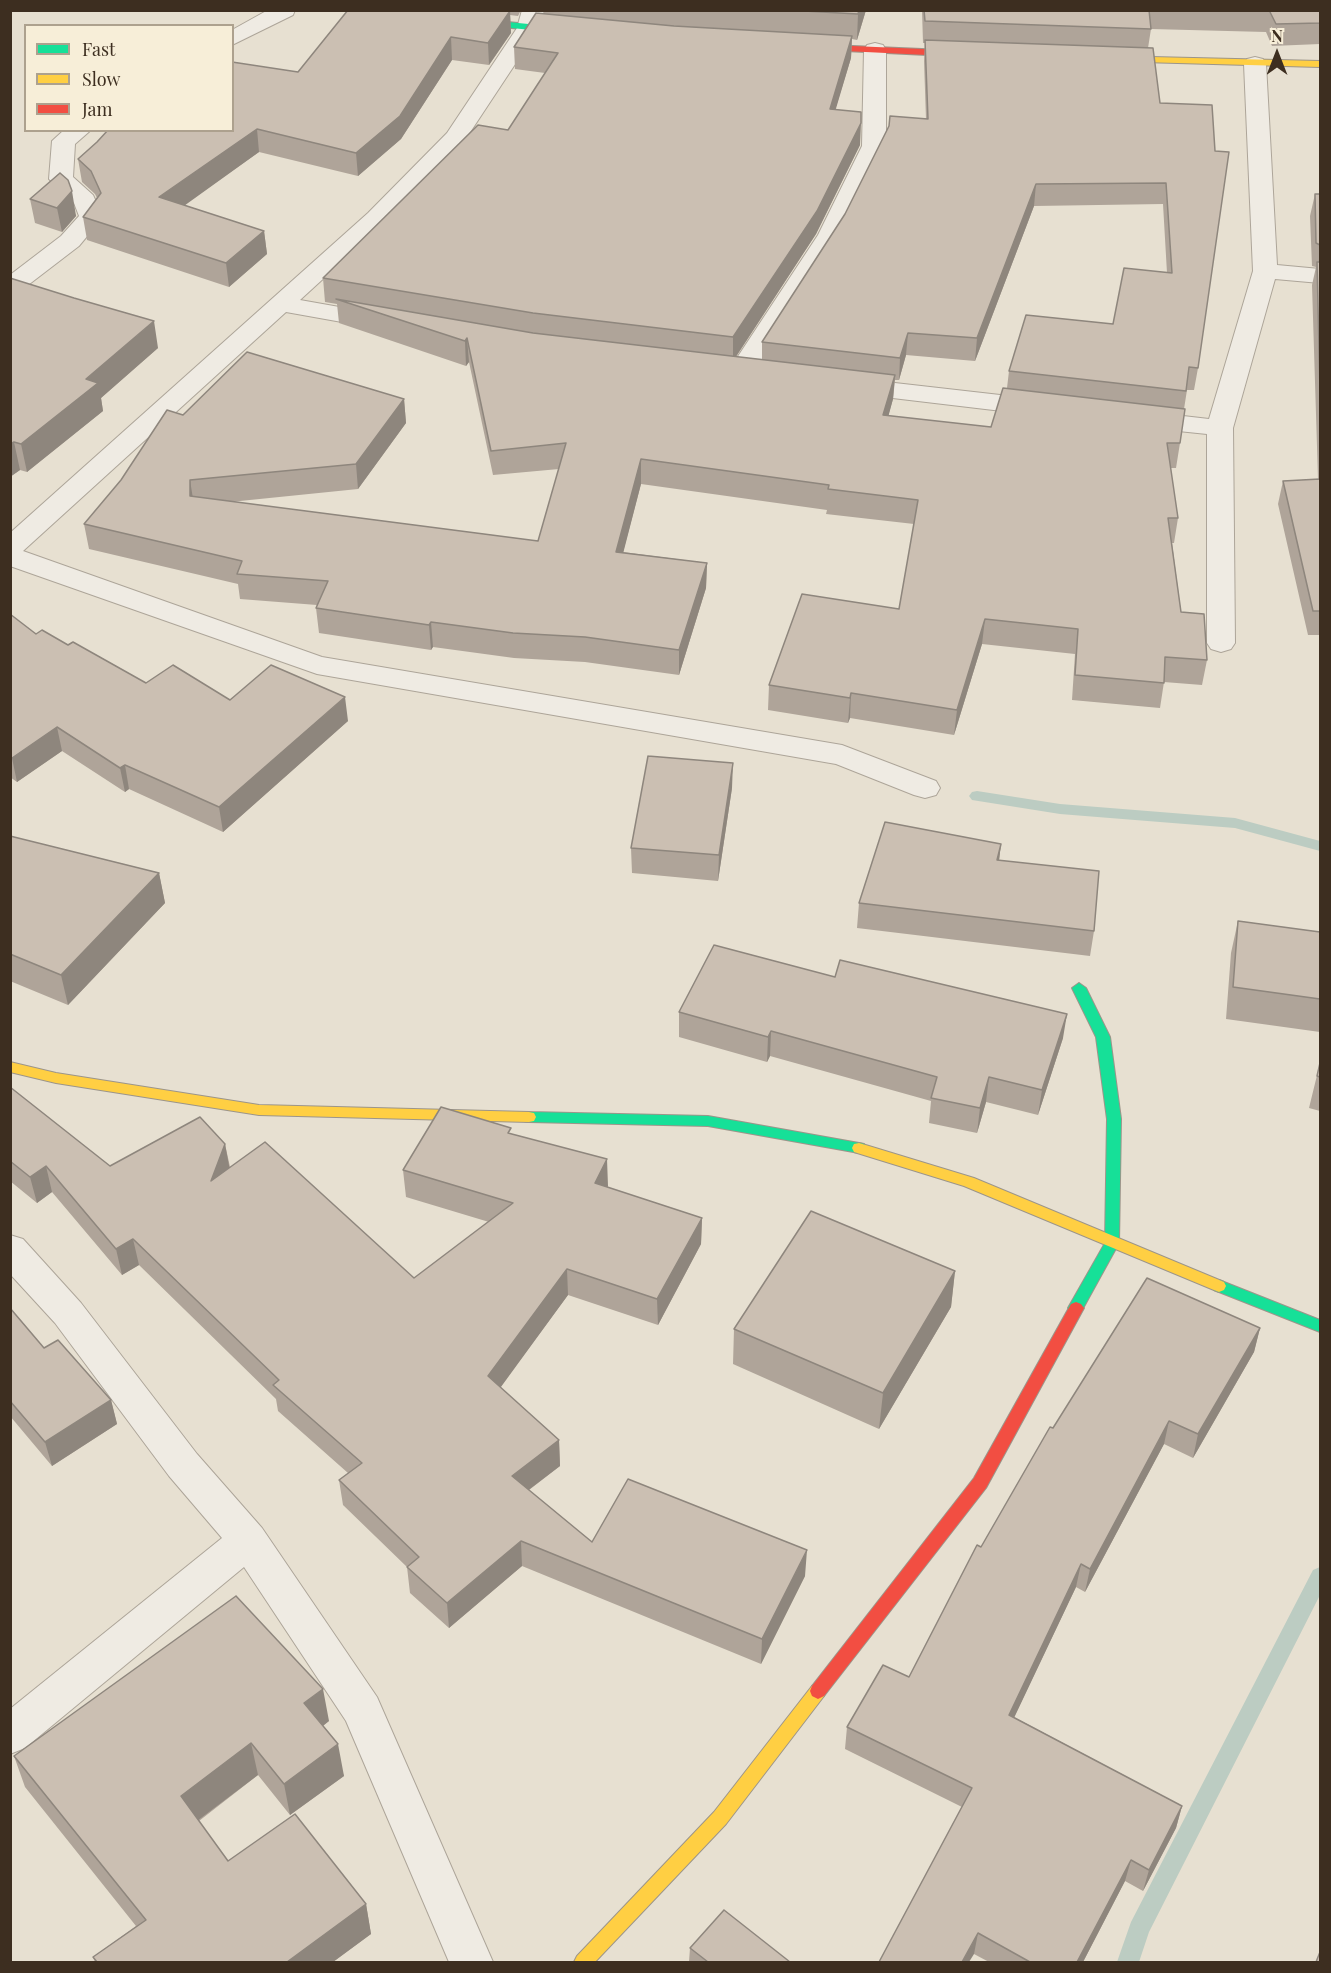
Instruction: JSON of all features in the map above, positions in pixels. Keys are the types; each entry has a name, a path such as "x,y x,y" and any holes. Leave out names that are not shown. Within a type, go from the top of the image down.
{"street":[{"path":"234,38 285,10"},
{"path":"10,548 376,218 455,138 531,19"},
{"path":"447,20 531,19 584,32"},
{"path":"792,46 982,54"},
{"path":"740,373 830,236 874,146 875,50"},
{"path":"1100,58 1320,64"},
{"path":"1221,643 1220,428 1265,271 1255,64"},
{"path":"10,286 70,241 91,216 85,200 61,179 64,141 77,132"},
{"path":"1265,271 1320,276"},
{"path":"282,304 408,325"},
{"path":"822,382 1068,411"},
{"path":"1115,416 1220,428"},
{"path":"10,556 317,665 842,755 925,788"},
{"path":"583,1962 720,1818 980,1483 1112,1243 1114,1119 1103,1037 1079,988"},
{"path":"10,1067 56,1078 259,1110 708,1121 860,1148 969,1182 1112,1243 1320,1326"},
{"path":"10,1249 68,1313 183,1465 248,1540 362,1710 471,1962"},
{"path":"10,1735 248,1540"}],"building":[{"path":"348,10 510,11 488,43 451,37 400,116 356,153 257,129 159,197 264,231 226,263 83,217 101,193 91,171 78,159 106,132 234,132 234,62 298,72"},
{"path":"786,10 859,10 858,14"},
{"path":"924,10 1149,10 1151,29 925,21"},
{"path":"1269,10 1320,10 1320,23 1276,24"},
{"path":"536,13 674,26 852,36 830,109 861,112 861,123 817,211 733,337 533,313 323,278 478,125 508,130 558,53 514,47"},
{"path":"925,40 1153,48 1160,103 1212,105 1215,151 1229,152 1198,368 1189,367 1186,391 1009,371 1026,315 1113,324 1124,268 1172,273 1166,183 1036,184 977,338 908,333 900,358 762,342 845,214 889,126 890,116 928,119"},
{"path":"60,173 68,180 72,191 57,208 30,199"},
{"path":"1315,194 1320,194 1320,245 1316,243"},
{"path":"1317,262 1320,262 1320,391"},
{"path":"10,278 154,321 86,379 98,383 21,444 14,442 10,444"},
{"path":"336,299 533,333 895,375 883,415 991,427 1003,388 1185,409 1180,443 1167,443 1178,518 1168,518 1181,612 1204,614 1207,660 1165,657 1164,683 1075,675 1078,629 985,619 957,710 851,693 850,698 769,685 802,594 899,609 918,500 828,489 829,485 641,459 616,552 707,563 679,650 585,637 513,633 431,622 429,625 316,608 328,581 237,574 242,561 84,524 121,480 167,410 183,415 247,352 404,399 356,464 190,480 190,496 538,541 566,443 491,451 467,338 465,341"},
{"path":"1320,479 1320,611 1313,611 1283,481"},
{"path":"10,614 36,634 42,630 68,645 73,642 146,683 173,665 230,700 271,665 345,697 219,807 125,765 120,768 57,727 12,758 10,757"},
{"path":"648,756 733,763 719,855 631,848"},
{"path":"885,822 1001,844 997,860 1099,871 1094,931 859,903"},
{"path":"10,836 159,873 61,975 10,954"},
{"path":"1238,921 1320,932 1320,999 1233,987"},
{"path":"714,945 835,977 840,960 1067,1014 1042,1090 989,1077 980,1108 931,1098 937,1077 771,1031 768,1037 679,1012"},
{"path":"10,1087 110,1166 200,1117 225,1144 211,1181 265,1142 414,1278 513,1203 403,1170 441,1107 511,1128 508,1133 607,1159 595,1183 702,1218 657,1299 567,1269 488,1376 559,1440 512,1476 592,1542 628,1479 807,1550 762,1639 521,1541 447,1603 407,1567 419,1557 339,1480 362,1463 273,1385 279,1380 133,1239 116,1249 46,1166 30,1177 10,1161"},
{"path":"811,1211 955,1271 883,1393 734,1329"},
{"path":"1147,1278 1260,1328 1198,1434 1169,1421 1090,1569 1081,1564 1009,1715 1182,1806 1149,1870 1131,1860 1077,1962 1030,1962 978,1933 962,1962 879,1962 972,1788 847,1727 883,1665 909,1677 977,1545 981,1547 1050,1427 1053,1428"},
{"path":"10,1308 44,1348 58,1340 111,1400 45,1442 10,1401"},
{"path":"236,1596 323,1689 304,1703 338,1744 284,1784 251,1743 181,1796 228,1861 295,1814 366,1904 287,1962 97,1962 93,1957 146,1920 14,1756"},
{"path":"724,1910 790,1962 708,1962 690,1948"}],"waterway":[{"path":"977,796 1060,809 1235,823 1320,846"},
{"path":"1128,1962 1139,1929 1320,1576"}],"traffic: fast":[{"path":"466,21 570,31"},
{"path":"1076,1308 1112,1243 1114,1119 1103,1037 1079,988"},
{"path":"529,1117 708,1121 859,1148"},
{"path":"1219,1286 1320,1326"}],"traffic: slow":[{"path":"1109,59 1320,64"},
{"path":"10,1067 56,1078 259,1110 529,1117"},
{"path":"859,1148 969,1182 1219,1286"},
{"path":"583,1962 720,1818 818,1691"}],"traffic: jam":[{"path":"807,47 968,54"},
{"path":"818,1691 980,1483 1076,1308"}]}
